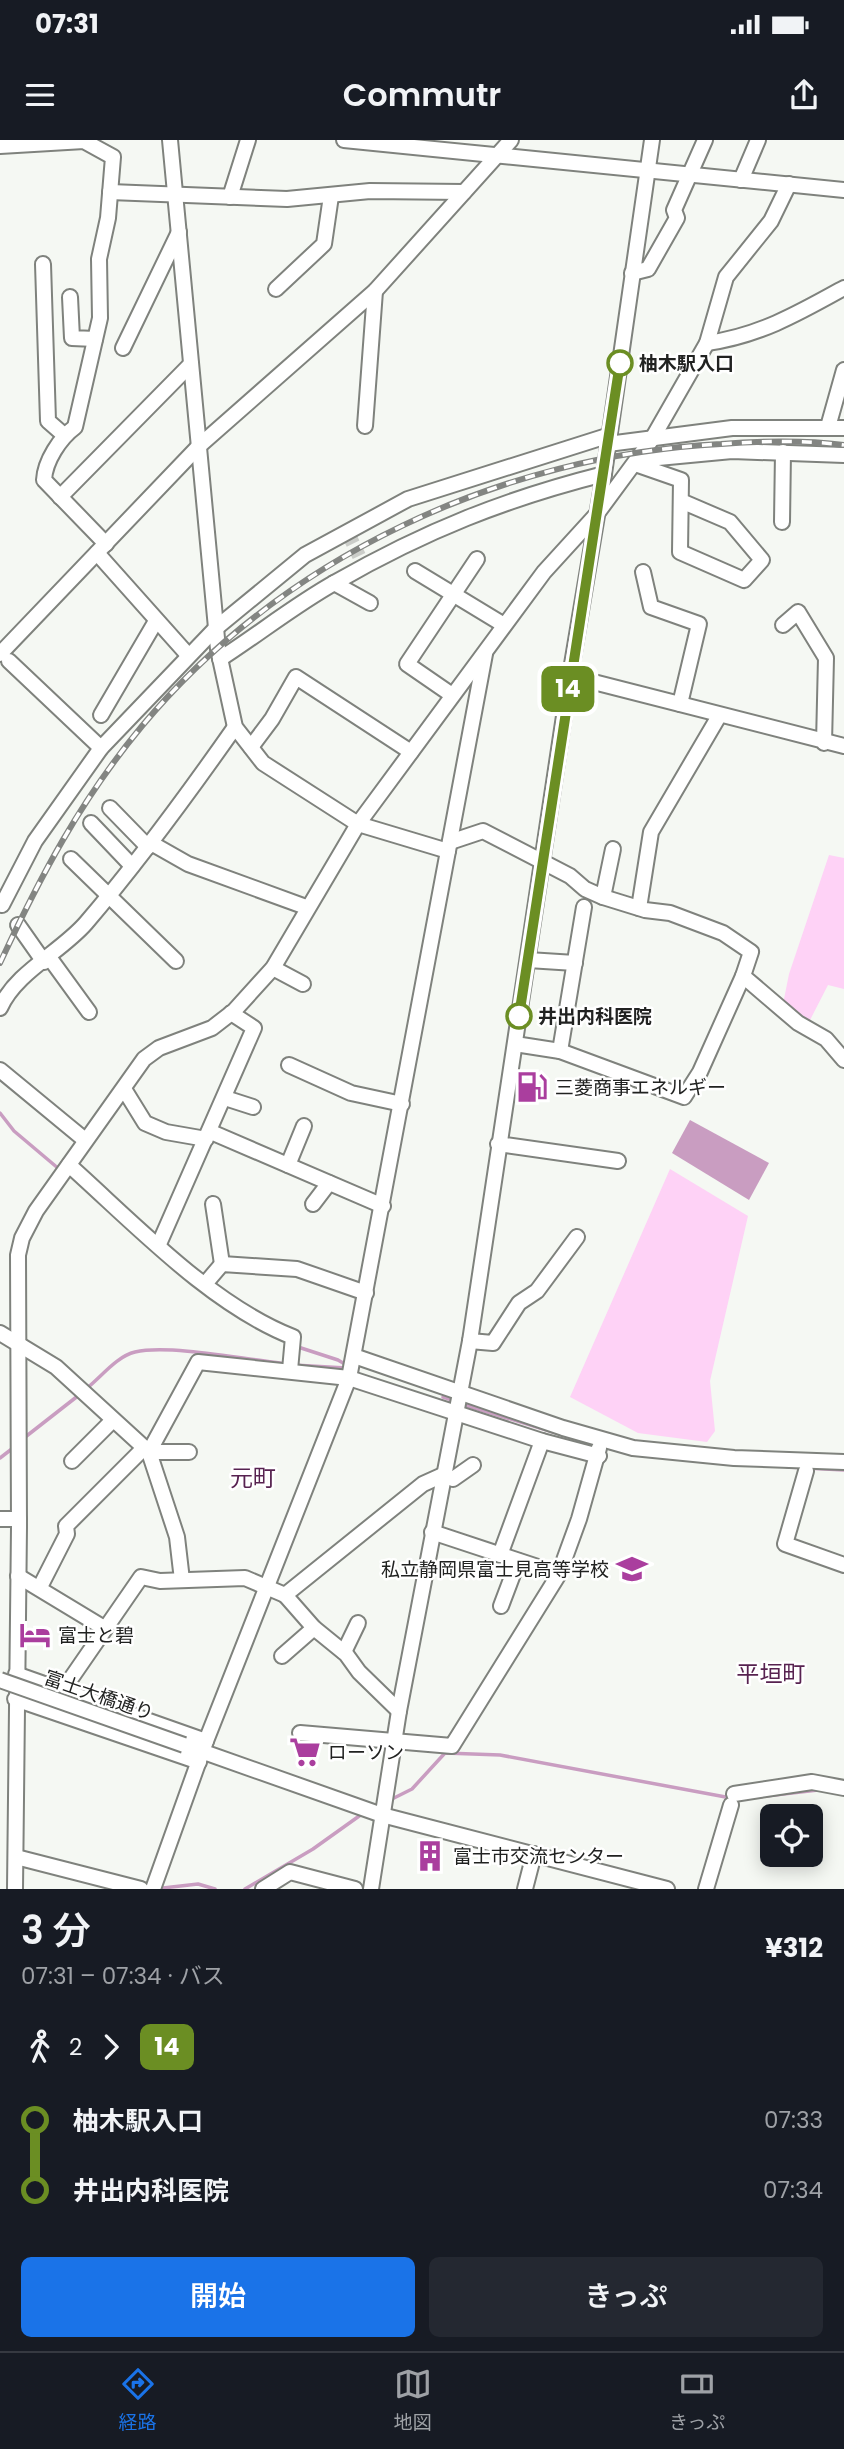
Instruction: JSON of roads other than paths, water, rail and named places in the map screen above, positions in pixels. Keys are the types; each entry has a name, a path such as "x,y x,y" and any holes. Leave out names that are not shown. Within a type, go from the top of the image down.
{"street":[{"path":"170,140 216,628 235,727 263,763 358,824 449,846 483,831 543,861 603,897 639,908 670,913 723,933 751,952 711,1049 684,1097 560,1051 515,1044"},
{"path":"230,197 248,140"},
{"path":"344,140 844,190"},
{"path":"102,748 4,657 199,446 375,291 511,140"},
{"path":"371,1889 399,1711 470,1341 570,676 604,474 652,140"},
{"path":"632,273 648,269 677,218 674,210 705,140"},
{"path":"741,180 758,140"},
{"path":"0,146 62,141 89,142 113,157 99,260 100,318 75,427 64,435 45,470 44,480 156,621 188,655"},
{"path":"15,1889 19,1519 18,1255 22,1238 85,1140 144,1059 159,1048 212,1028 231,1013 273,968 306,907 358,824 544,572 596,515 652,439 707,343 726,278 771,221 789,184"},
{"path":"110,192 176,197 331,196 370,191 464,192"},
{"path":"276,289 324,244 331,196"},
{"path":"123,348 179,231"},
{"path":"43,264 48,421 64,435"},
{"path":"707,343 737,339 770,328 844,288"},
{"path":"365,426 373,353 375,291"},
{"path":"69,297 72,338 95,339"},
{"path":"60,498 191,364"},
{"path":"828,426 844,370"},
{"path":"89,1012 1,903 35,842 102,748 216,628 304,555 408,499 609,440 652,439 732,428 844,428"},
{"path":"636,462 720,452 844,455"},
{"path":"782,522 783,452"},
{"path":"636,462 681,481 680,552 744,580 762,560 730,522 681,501"},
{"path":"220,659 334,583 362,561 484,509 604,474"},
{"path":"452,695 407,664 477,559"},
{"path":"415,571 505,625"},
{"path":"643,572 651,607 699,624 680,704"},
{"path":"334,583 370,603"},
{"path":"783,625 798,612 823,649 826,668 824,743"},
{"path":"101,715 156,621"},
{"path":"153,1889 203,1752 350,1377 486,653"},
{"path":"570,676 844,746"},
{"path":"251,747 272,719 296,677 411,752"},
{"path":"639,908 651,832 719,716"},
{"path":"0,1008 7,993 78,932 150,845 235,727"},
{"path":"110,808 150,845 188,864 306,907"},
{"path":"91,823 132,866"},
{"path":"603,897 613,849"},
{"path":"71,859 176,961"},
{"path":"560,1051 584,907"},
{"path":"528,960 575,963"},
{"path":"273,968 303,984"},
{"path":"743,976 799,1023 826,1039 844,1060"},
{"path":"159,1244 254,1028 231,1013"},
{"path":"289,1065 351,1093 402,1104"},
{"path":"0,1070 85,1140"},
{"path":"124,1089 145,1123 166,1132 208,1135 288,1165 383,1206"},
{"path":"225,1098 253,1107"},
{"path":"288,1165 304,1126"},
{"path":"498,1144 618,1161"},
{"path":"66,1170 205,1284 270,1328 293,1337 290,1370"},
{"path":"313,1204 329,1183"},
{"path":"205,1284 222,1264 213,1204"},
{"path":"470,1341 493,1342 519,1303 537,1290 577,1237"},
{"path":"222,1264 297,1269 366,1293"},
{"path":"0,1333 57,1367 147,1450 177,1537 182,1580"},
{"path":"354,1357 460,1391 599,1449"},
{"path":"40,1587 67,1534 66,1526 147,1450 198,1362 350,1377 542,1441 599,1449 634,1448 734,1458 844,1462"},
{"path":"72,1461 113,1420"},
{"path":"500,1555 542,1441"},
{"path":"300,1732 452,1746 559,1574 599,1449"},
{"path":"147,1450 189,1452"},
{"path":"285,1595 423,1484 443,1475 453,1479 472,1465"},
{"path":"806,1471 785,1544 844,1564"},
{"path":"0,1519 19,1519"},
{"path":"432,1532 559,1574"},
{"path":"501,1606 519,1561"},
{"path":"18,1576 104,1628"},
{"path":"63,1690 141,1577 160,1581 245,1578 285,1595 314,1628 344,1652 359,1672 399,1711"},
{"path":"344,1652 358,1623"},
{"path":"282,1656 314,1628"},
{"path":"16,1674 63,1690 203,1752"},
{"name":"富士大橋通り","path":"0,1681 203,1752"},
{"path":"15,1699 203,1752 382,1815 534,1854 612,1883 667,1889"},
{"path":"706,1889 733,1799 812,1782 844,1788"},
{"path":"525,1889 534,1854"},
{"path":"16,1857 141,1889"},
{"path":"263,1889 290,1872 355,1889"}],"waterway":[{"path":"0,1113 14,1131 59,1169"},
{"path":"298,1347 348,1366"},
{"path":"87,1388 128,1354 150,1350 188,1351 287,1364"},
{"path":"294,1365 346,1368"},
{"path":"24,1438 79,1395"},
{"path":"443,1397 455,1401"},
{"path":"462,1404 595,1445"},
{"path":"0,1458 13,1448"},
{"path":"787,1467 844,1470"},
{"path":"390,1800 412,1789 445,1753 500,1755 731,1798"},
{"path":"739,1799 818,1790"},
{"path":"245,1889 313,1849 362,1814"},
{"path":"163,1888 198,1884 215,1889"}],"tunnel":[{"path":"347,531 359,556"}],"railway":[{"path":"0,963 63,840 99,782 142,726 199,666 262,612 330,565 403,525 479,493 559,469 639,452 721,444 814,442 844,445"}],"place":[{"name":"柚木駅入口","path":"620,363"},
{"name":"井出内科医院","path":"519,1016"},
{"name":"三菱商事エネルギー","path":"532,1087"},
{"name":"私立静岡県富士見高等学校","path":"632,1569"},
{"name":"富士と碧","path":"35,1635"},
{"name":"ローソン","path":"305,1752"},
{"name":"富士市交流センター","path":"430,1856"}],"district":[{"name":"元町","path":"253,1478"},
{"name":"平垣町","path":"771,1674"}]}
